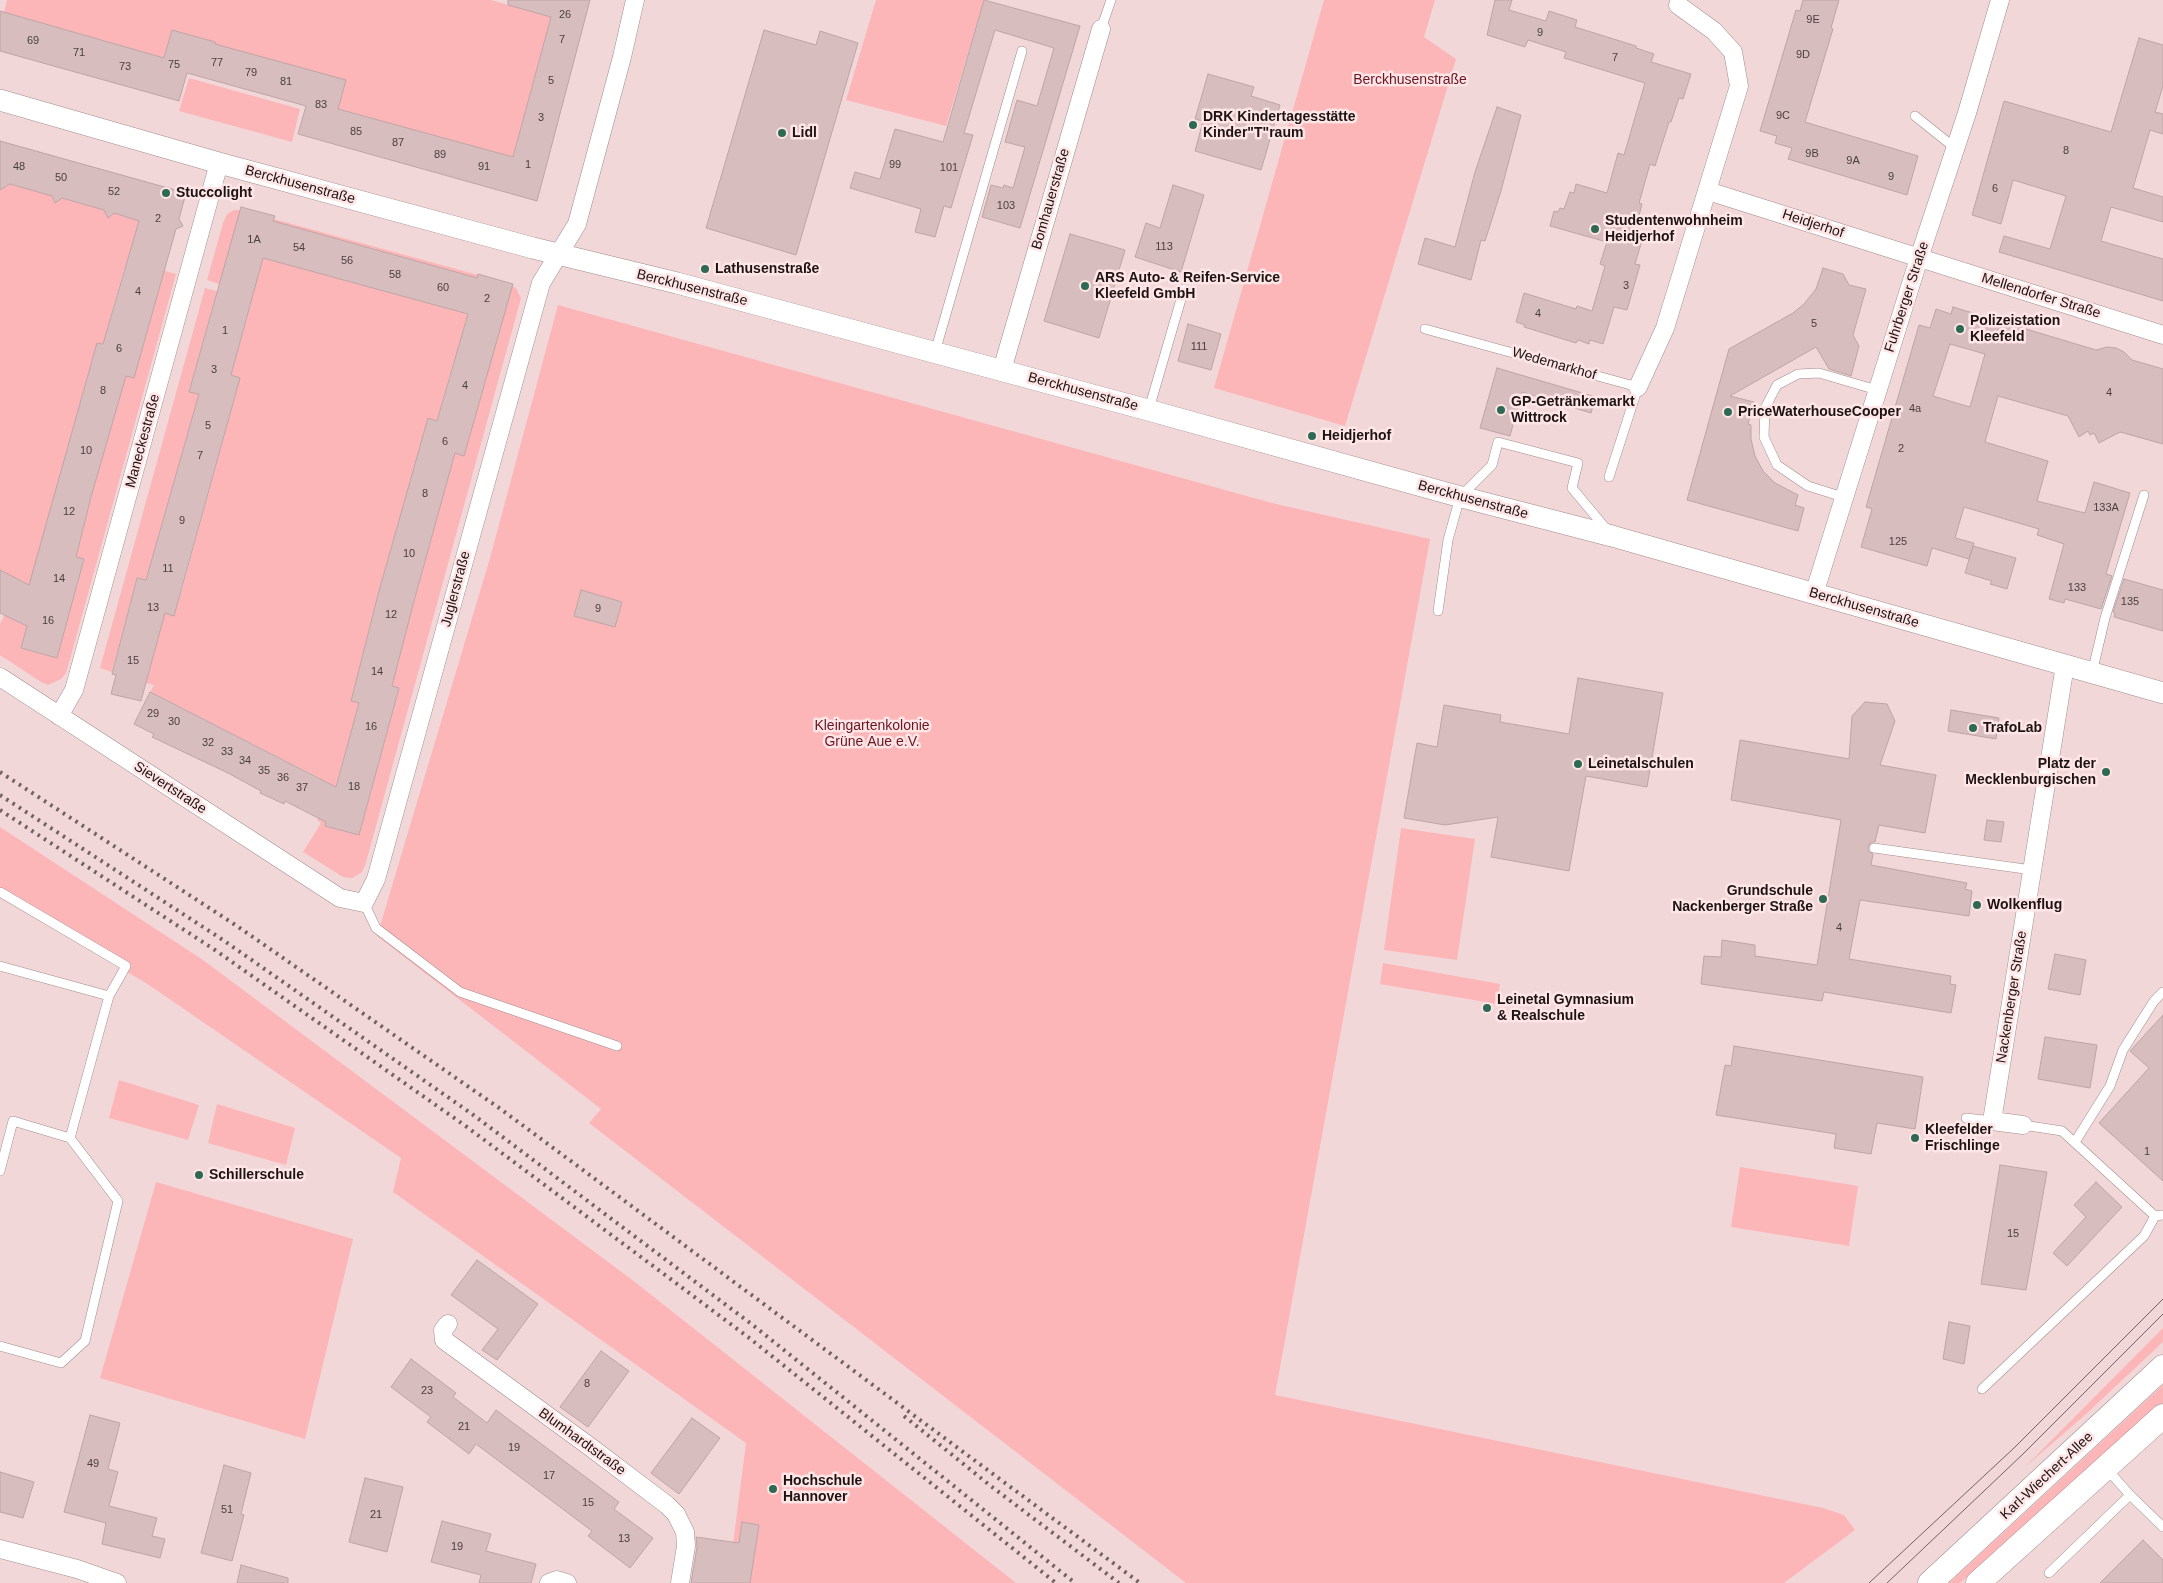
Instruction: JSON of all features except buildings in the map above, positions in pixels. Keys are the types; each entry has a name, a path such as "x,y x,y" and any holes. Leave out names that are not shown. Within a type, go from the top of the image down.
{"main road":[{"name":"Karl-Wiechert-Allee","path":"1930,1583 2163,1367"},
{"path":"1978,1583 2163,1416"}],"street":[{"path":"558,255 577,224 622,57 635,0"},
{"name":"Fuhrberger Straße","path":"1814,594 2000,0"},
{"path":"1638,387 1665,328 1739,86 1733,52 1714,31 1678,5"},
{"name":"Bomhauerstraße","path":"1002,370 1102,29"},
{"name":"Berckhusenstraße","path":"0,100 219,163 558,255 676,283 935,352 1460,497 1612,536 2163,693"},
{"name":"Maneckestraße","path":"59,716 74,690 219,163"},
{"name":"Heidjerhof","path":"1708,191 1919,258"},
{"name":"Juglerstraße","path":"364,903 376,879 541,282 558,255"},
{"name":"Mellendorfer Straße","path":"1919,258 2163,335"},
{"name":"Nackenberger Straße","path":"1992,1121 2065,665"},
{"name":"Sievertstraße","path":"0,678 340,898 364,903"},
{"path":"1992,1121 2023,1125"},
{"name":"Blumhardtstraße","path":"448,1324 443,1330 444,1340 667,1505 676,1514 685,1532 686,1546 680,1583"},
{"path":"0,1549 117,1583"},
{"path":"549,1583 557,1580 567,1583"}],"lane":[{"path":"1102,29 1111,0"},
{"path":"935,352 1022,51"},
{"path":"1916,116 1955,148"},
{"path":"1148,410 1184,289"},
{"name":"Wedemarkhof","path":"1425,329 1638,387"},
{"path":"1843,497 1808,486 1777,465 1764,437 1764,408 1777,386 1798,374 1820,373 1877,390"},
{"path":"1609,477 1638,387"},
{"path":"1438,611 1448,540 1460,497 1492,465 1498,442 1578,463 1572,488 1612,536"},
{"path":"2092,673 2106,618 2144,495"},
{"path":"1874,848 2032,870"},
{"path":"0,892 126,966 109,996 70,1138"},
{"path":"364,903 376,928 460,992 617,1046"},
{"path":"0,966 109,996"},
{"path":"2075,1142 2110,1086 2123,1050 2154,1002 2163,992"},
{"path":"1966,1118 1992,1121"},
{"path":"0,1171 14,1122 70,1138 118,1202 85,1341 61,1363 0,1346"},
{"path":"1982,1389 2144,1236 2159,1215 2062,1130 2023,1125"},
{"path":"2106,1468 2130,1496 2163,1527"},
{"path":"2049,1573 2130,1496"}],"green space":[{"path":"7,0 491,0 551,17 513,157 338,109 215,44 215,42 172,30 164,58 4,12"},
{"path":"876,0 984,0 946,126 846,100"},
{"path":"1324,0 1435,0 1424,37 1456,59 1345,426 1214,388"},
{"path":"189,78 300,109 292,142 179,111"},
{"path":"0,182 1,185 6,187 10,184 52,195 53,199 58,201 62,198 104,210 110,216 114,213 139,220 162,270 176,274 69,663 66,673 61,679 48,685 0,655 0,624 21,581 0,570","holes":["124,269 161,279 134,378 126,376 91,497 76,557 84,560 57,658 21,648 41,573 41,547 97,343 103,344"]},
{"path":"234,210 241,210 257,280 263,258 462,312 468,314 462,336 512,286 516,288 521,298 365,866 361,873 352,878 343,877 303,852 321,823 317,820 321,812 307,805 320,778 150,692 154,685 146,683 165,613 174,615 182,590 240,378 231,375 251,304 216,295 189,391 199,394 146,580 137,578 112,672 100,668 205,288 220,292 222,285 207,280 227,214","holes":["454,360 488,370 464,456 455,453 406,630 392,686 399,688 359,835 325,825 359,703 351,701 379,591 429,418 437,421"]},
{"path":"274,219 478,275 477,278 273,221"},
{"name":"Kleingartenkolonie Grüne Aue e.V.","path":"558,305 1272,503 1430,539 1275,1395 1823,1508 1844,1515 1855,1530 1784,1583 1186,1583 589,1123 601,1109 377,936 490,558"},
{"path":"0,827 203,960 635,1282 1016,1583 728,1583 746,1443 393,1192 401,1158 146,983 0,898"},
{"path":"1401,828 1475,839 1457,960 1384,950"},
{"path":"1383,963 1500,984 1497,1004 1380,984"},
{"path":"119,1080 199,1105 188,1140 109,1118"},
{"path":"217,1104 295,1128 286,1165 208,1143"},
{"path":"1740,1167 1858,1186 1849,1246 1731,1227"},
{"path":"156,1182 353,1239 305,1439 100,1378"},
{"path":"2163,1328 2163,1342 2085,1415 2025,1467"},
{"path":"2163,1385 2163,1403 1960,1583 1949,1583"}],"tram line":[{"path":"1869,1583 2014,1448 2163,1299"},
{"path":"1887,1583 2023,1454 2163,1314"}],"railway":[{"path":"0,772 237,926 502,1110 1140,1583"},
{"path":"0,795 223,940 472,1114 754,1326 1075,1583"},
{"path":"0,810 215,950 467,1127 748,1337 1056,1583"},
{"path":"904,1416 992,1487 1119,1583"}],"place":[{"name":"DRK Kindertagesstätte Kinder\"T\"raum","path":"1193,125"},
{"name":"Lidl","path":"782,133"},
{"name":"Stuccolight","path":"166,193"},
{"name":"Studentenwohnheim Heidjerhof","path":"1595,229"},
{"name":"Lathusenstraße","path":"705,269"},
{"name":"ARS Auto- & Reifen-Service Kleefeld GmbH","path":"1085,286"},
{"name":"Polizeistation Kleefeld","path":"1960,329"},
{"name":"GP-Getränkemarkt Wittrock","path":"1501,410"},
{"name":"PriceWaterhouseCooper","path":"1728,412"},
{"name":"Heidjerhof","path":"1312,436"},
{"name":"TrafoLab","path":"1973,728"},
{"name":"Leinetalschulen","path":"1578,764"},
{"name":"Platz der Mecklenburgischen","path":"2106,772"},
{"name":"Grundschule Nackenberger Straße","path":"1823,899"},
{"name":"Wolkenflug","path":"1977,905"},
{"name":"Leinetal Gymnasium & Realschule","path":"1487,1008"},
{"name":"Kleefelder Frischlinge","path":"1915,1138"},
{"name":"Schillerschule","path":"199,1175"},
{"name":"Hochschule Hannover","path":"773,1489"}]}
